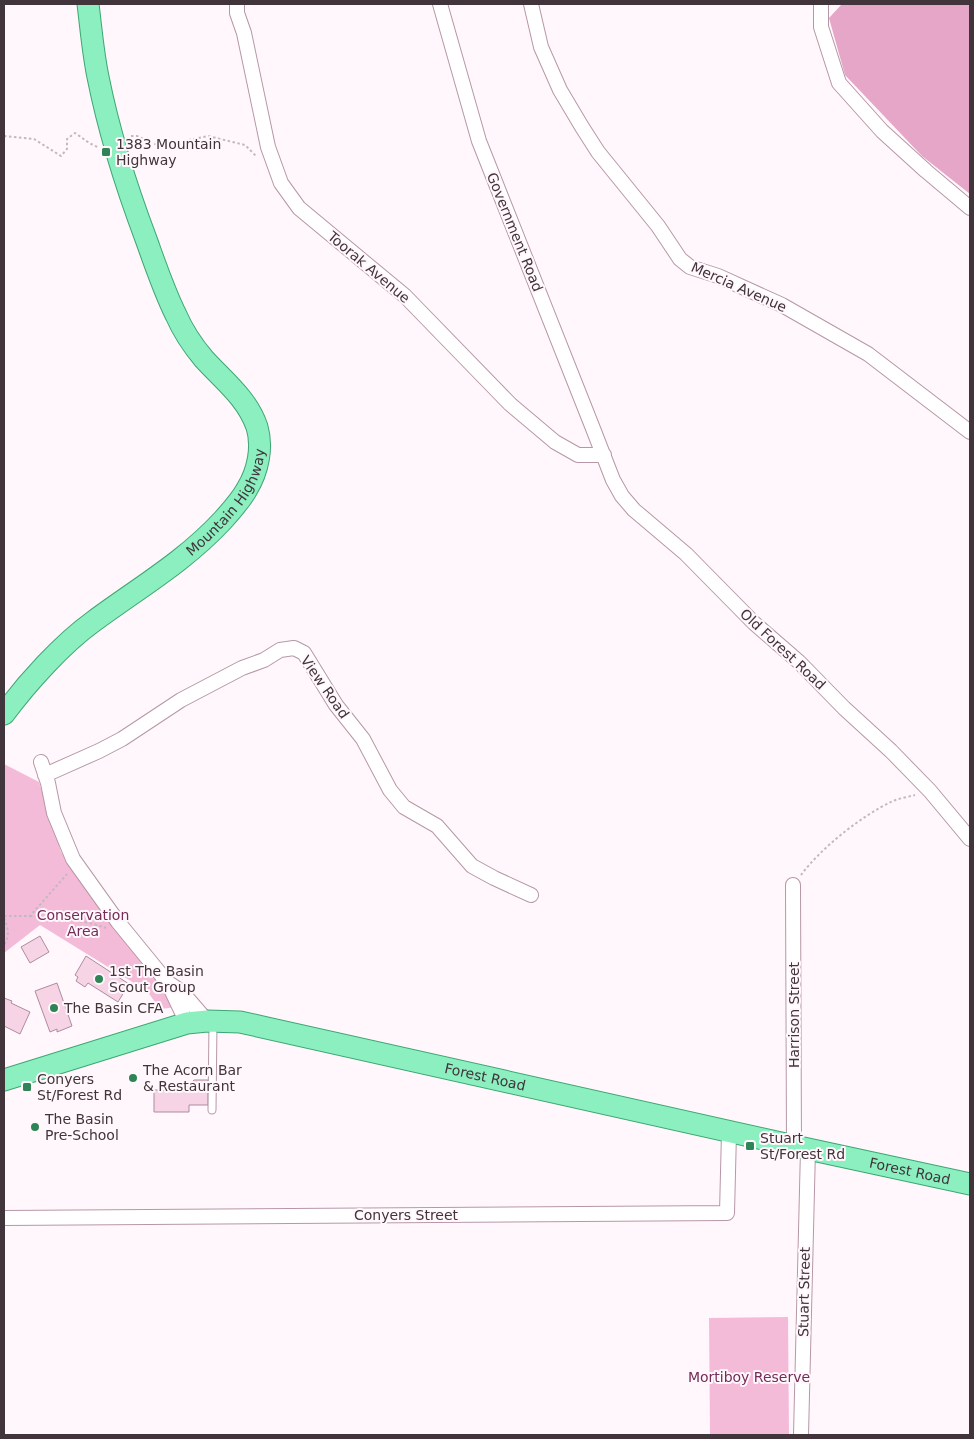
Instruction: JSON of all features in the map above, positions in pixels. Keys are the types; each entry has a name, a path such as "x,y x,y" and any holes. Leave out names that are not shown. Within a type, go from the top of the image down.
{"main road":[{"name":"Mountain Highway","path":"4,714 25,688 76,635 93,621 186,557 209,536 231,512 248,489 258,464 260,447 258,428 251,413 242,398 197,350 176,315 143,233 123,144 98,76 88,4"},
{"name":"Forest Road","path":"4,1080 202,1021 240,1022 970,1184"}],"street":[{"name":"Toorak Avenue","path":"237,4 237,13 244,33 268,147 281,183 299,208 405,296 510,404 554,442 578,455 604,455"},
{"name":"Government Road","path":"440,4 479,141 604,455"},
{"name":"Mercia Avenue","path":"531,4 541,48 560,90 582,127 615,174 658,226 680,259 690,267 718,276 782,306 868,354 970,432"},
{"path":"821,4 821,28 839,84 882,131 970,208"},
{"name":"Old Forest Road","path":"604,455 613,480 622,496 634,510 686,554 754,623 799,662 844,708 891,751 930,791 970,838"},
{"name":"View Road","path":"78,866 73,859 54,813 43,768 99,751 122,739 181,700 242,668 264,660 280,650 294,648 304,653 336,705 363,739 390,790 404,807 437,826 472,866 531,895"},
{"path":"78,866 118,922 202,1021"},
{"name":"Harrison Street","path":"793,885 801,1148"},
{"path":"167,982 182,992 202,1021"},
{"name":"Conyers Street","path":"4,1218 727,1213 729,1132"},
{"name":"Stuart Street","path":"801,1148 801,1435"}],"lane":[{"path":"202,1021 212,1110"}],"path":[{"path":"4,136 34,139 61,156 67,149 68,139 75,133 90,144 123,144 138,136 154,144 165,145 208,136 245,145 256,156 277,170"},
{"path":"793,885 813,859 826,846 864,819 894,801 930,791"},
{"path":"30,916 63,877 78,866"},
{"path":"4,945 7,940 8,929 4,917 30,916 99,925 111,931"}],"green space":[{"name":"Conservation Area","path":"4,764 39,782 61,852 87,889 152,969 177,1007 160,1009 147,991 40,925 4,953"},
{"name":"Mortiboy Reserve","path":"788,1317 789,1435 710,1435 709,1318"}],"shaded area":[{"path":"842,4 970,4 970,194 922,156 845,75 829,18"}],"building":[{"path":"40,936 49,952 30,963 21,947"},
{"name":"1st The Basin Scout Group","path":"86,956 129,984 118,1002 88,983 85,987 76,981 78,977 75,975"},
{"name":"The Basin CFA","path":"57,983 72,1026 57,1032 57,1029 50,1032 35,991"},
{"path":"4,998 30,1012 20,1034 4,1026"},
{"path":"194,1080 208,1080 208,1105 189,1105 189,1112 154,1112 154,1090 188,1090 188,1086"}],"place":[{"name":"1383 Mountain Highway","path":"106,152"},
{"name":"1st The Basin Scout Group","path":"99,979"},
{"name":"The Basin CFA","path":"54,1008"},
{"name":"The Acorn Bar & Restaurant","path":"133,1078"},
{"name":"Conyers St/Forest Rd","path":"27,1087"},
{"name":"The Basin Pre-School","path":"35,1127"},
{"name":"Stuart St/Forest Rd","path":"750,1146"}]}
